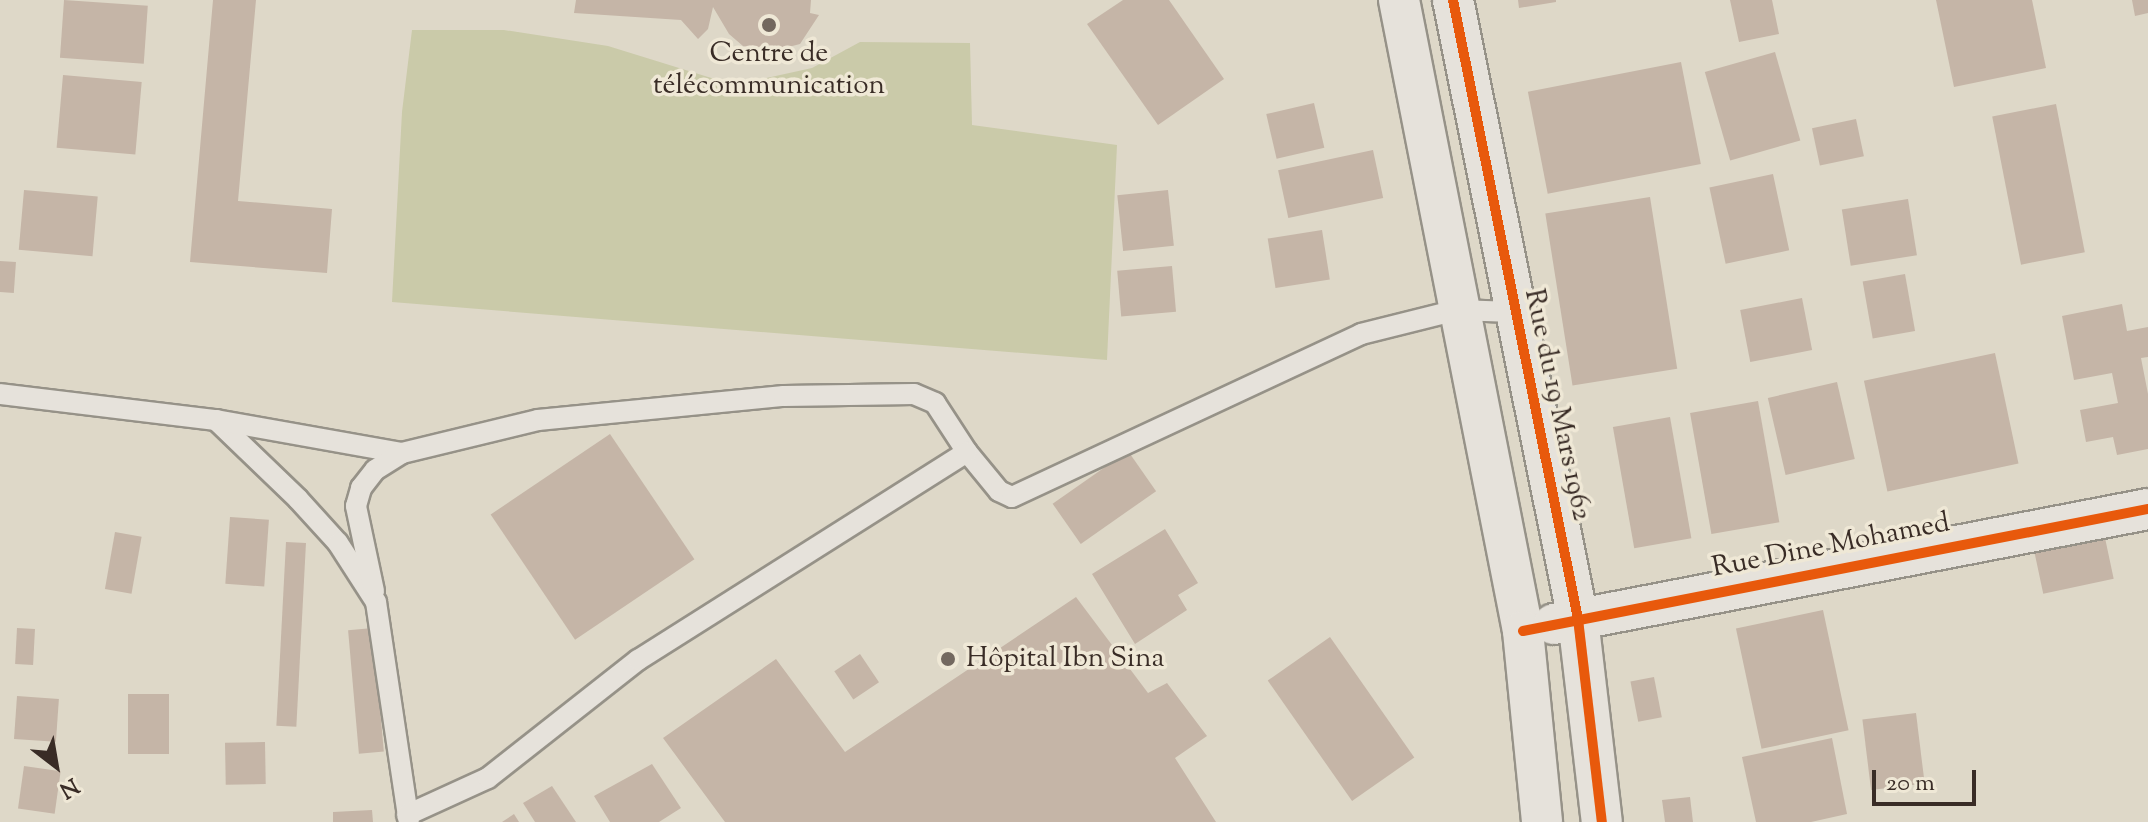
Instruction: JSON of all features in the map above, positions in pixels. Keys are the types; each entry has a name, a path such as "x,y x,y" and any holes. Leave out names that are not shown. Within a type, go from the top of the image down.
{"street":[{"path":"1399,0 1457,310 1523,631 1542,822"},
{"name":"Rue du 19 Mars 1962","path":"1453,0 1513,312 1578,619 1602,822"},
{"name":"Rue Dine Mohamed","path":"1523,631 2148,509"}],"lane":[{"path":"967,452 638,660 488,778 408,818 376,602 356,506 361,488 375,470 402,453 538,420 784,396 914,394 935,403 967,452 999,491 1012,497 1361,334 1457,310 1513,312"},
{"path":"0,394 216,420 402,453"},
{"path":"216,420 338,543 376,602"}],"green space":[{"path":"412,30 504,30 608,46 734,85 812,68 860,42 970,43 972,125 1117,145 1107,360 392,302 402,112"}],"building":[{"path":"64,0 148,6 144,64 60,58"},
{"path":"213,0 256,0 238,201 332,209 327,273 190,262"},
{"name":"Centre de télécommunication","path":"576,0 811,0 810,13 819,15 800,44 769,52 743,46 729,34 713,7 708,29 698,39 681,20 574,13"},
{"path":"1123,0 1169,0 1224,79 1158,125 1087,24"},
{"path":"1518,0 1556,0 1556,2 1519,8"},
{"path":"1730,0 1772,0 1779,34 1739,42"},
{"path":"1936,0 2032,0 2046,68 1954,87"},
{"path":"2132,0 2148,0 2148,13 2135,16"},
{"path":"1775,52 1800,140 1730,161 1705,72"},
{"path":"1681,62 1701,164 1548,194 1528,92"},
{"path":"63,75 142,82 135,155 57,148"},
{"path":"1314,103 1324,148 1277,159 1266,114"},
{"path":"2056,104 2085,252 2021,265 1992,116"},
{"path":"1856,119 1864,156 1820,166 1812,128"},
{"path":"1373,150 1383,198 1288,218 1278,170"},
{"path":"1773,174 1789,250 1726,264 1709,188"},
{"path":"24,190 98,196 92,256 19,250"},
{"path":"1168,190 1174,246 1123,251 1117,195"},
{"path":"1650,197 1677,369 1573,385 1545,214"},
{"path":"1908,199 1917,255 1851,266 1842,209"},
{"path":"1322,230 1330,279 1275,288 1268,239"},
{"path":"0,261 16,262 14,293 0,292"},
{"path":"1172,266 1176,312 1121,317 1117,271"},
{"path":"1905,274 1915,331 1873,339 1863,281"},
{"path":"1802,298 1812,350 1750,362 1740,310"},
{"path":"2122,304 2127,331 2148,327 2148,357 2141,358 2148,394 2148,449 2117,455 2113,437 2086,442 2080,410 2118,403 2112,373 2074,380 2062,316"},
{"path":"1995,353 2018,464 1887,491 1864,381"},
{"path":"1837,382 1855,459 1786,475 1768,398"},
{"path":"1758,401 1779,522 1711,534 1690,413"},
{"path":"1670,417 1691,538 1634,548 1613,427"},
{"path":"610,434 694,559 575,640 491,515"},
{"path":"1128,451 1156,491 1081,544 1053,504"},
{"path":"230,517 269,520 264,587 225,584"},
{"path":"2101,519 2114,579 2043,594 2031,534"},
{"path":"1165,529 1198,583 1178,595 1187,610 1135,644 1092,574"},
{"path":"115,532 142,537 132,594 105,589"},
{"path":"286,542 306,543 296,727 276,726"},
{"path":"1076,597 1148,693 1167,683 1207,736 1175,758 1216,822 725,822 663,738 776,659 845,752"},
{"path":"1823,610 1849,730 1762,749 1736,629"},
{"path":"17,628 35,629 33,665 15,664"},
{"path":"373,628 384,752 359,754 348,630"},
{"path":"1330,637 1414,757 1352,801 1268,681"},
{"path":"860,654 879,682 853,700 834,671"},
{"path":"1654,677 1662,717 1638,722 1630,682"},
{"path":"128,694 169,694 169,754 128,754"},
{"path":"17,696 59,699 56,742 14,739"},
{"path":"1916,713 1925,783 1871,790 1862,720"},
{"path":"1832,738 1847,814 1811,822 1756,822 1742,757"},
{"path":"265,742 266,784 226,785 225,743"},
{"path":"652,764 681,808 659,822 610,822 594,796"},
{"path":"24,766 61,771 55,814 18,809"},
{"path":"552,786 576,822 535,822 523,803"},
{"path":"1690,797 1693,822 1665,822 1662,800"},
{"path":"372,810 373,822 333,822 333,812"},
{"path":"514,814 519,822 502,822"}],"cycle path":[{"path":"1453,0 1578,619 1602,822"},
{"path":"1523,631 2148,509"}],"place":[{"name":"Centre de télécommunication","path":"769,25"},
{"name":"Hôpital Ibn Sina","path":"948,659"}]}
